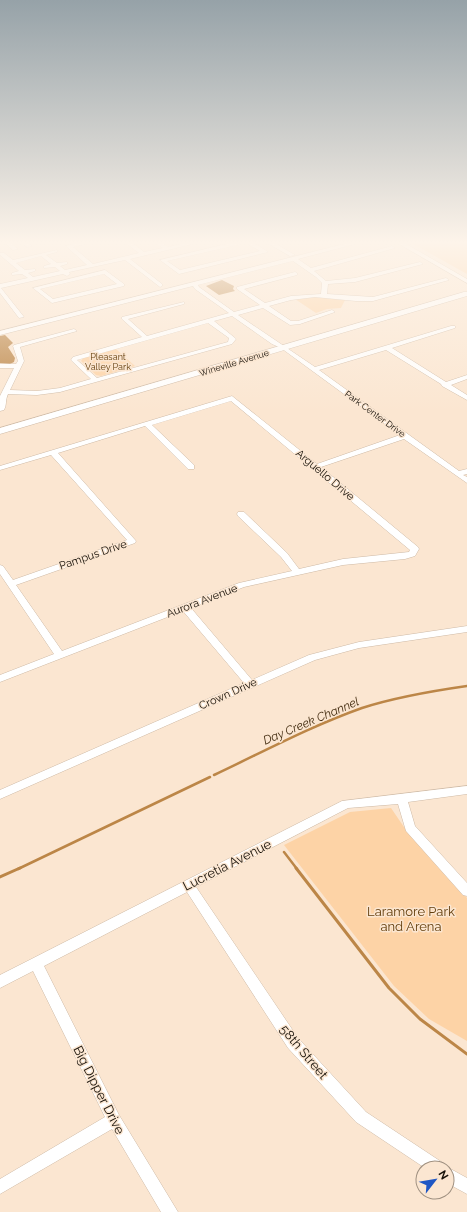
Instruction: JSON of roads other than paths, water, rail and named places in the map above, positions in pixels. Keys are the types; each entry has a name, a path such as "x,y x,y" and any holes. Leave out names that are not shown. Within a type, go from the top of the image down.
{"main road":[{"name":"Wineville Avenue","path":"0,431 455,298"}],"street":[{"path":"7,298 21,317"},
{"path":"48,298 52,301 67,298"},
{"path":"0,333 141,298"},
{"name":"Park Center Drive","path":"214,298 278,342 314,370 467,481"},
{"path":"252,298 290,323 298,323 332,312"},
{"path":"95,380 74,360 77,356 293,298"},
{"path":"340,298 356,300 379,298"},
{"path":"146,338 124,320 129,316 182,303"},
{"path":"5,392 49,392 232,341 231,337 209,321"},
{"path":"314,370 453,327"},
{"path":"2,409 2,399 18,366 20,357 16,346 74,331"},
{"path":"388,348 444,385 467,398"},
{"path":"0,366 18,366"},
{"path":"444,385 467,377"},
{"name":"Arguello Drive","path":"146,424 232,398 415,549 412,554"},
{"path":"0,468 146,424 191,467"},
{"path":"315,467 405,436"},
{"name":"Pampus Drive","path":"11,584 132,541 53,452"},
{"path":"458,474 467,471"},
{"path":"241,514 284,555 297,572"},
{"name":"Aurora Avenue","path":"0,679 242,585 343,562 382,559 412,554"},
{"path":"0,568 60,656"},
{"path":"185,607 250,684"},
{"name":"Crown Drive","path":"0,795 312,658 359,645 467,629"},
{"name":"Lucretia Avenue","path":"0,982 346,804 402,799 467,790"},
{"path":"402,799 410,828 467,891"},
{"name":"58th Street","path":"188,884 293,1043 362,1117 426,1160"},
{"name":"Big Dipper Drive","path":"36,964 114,1120 170,1212"},
{"path":"0,1187 114,1120"},
{"path":"455,1179 467,1187"}],"waterway":[{"name":"Day Creek Channel","path":"214,775 306,731 362,708 414,695 467,686"},
{"name":"Day Creek Channel","path":"18,869 210,777"},
{"path":"284,852 297,869"},
{"name":"Day Creek Channel","path":"0,877 20,868"},
{"path":"296,868 389,988 420,1019 467,1054"}],"park label":[{"name":"Pleasant Valley Park","path":"108,362"},
{"name":"Laramore Park and Arena","path":"411,918"}]}
